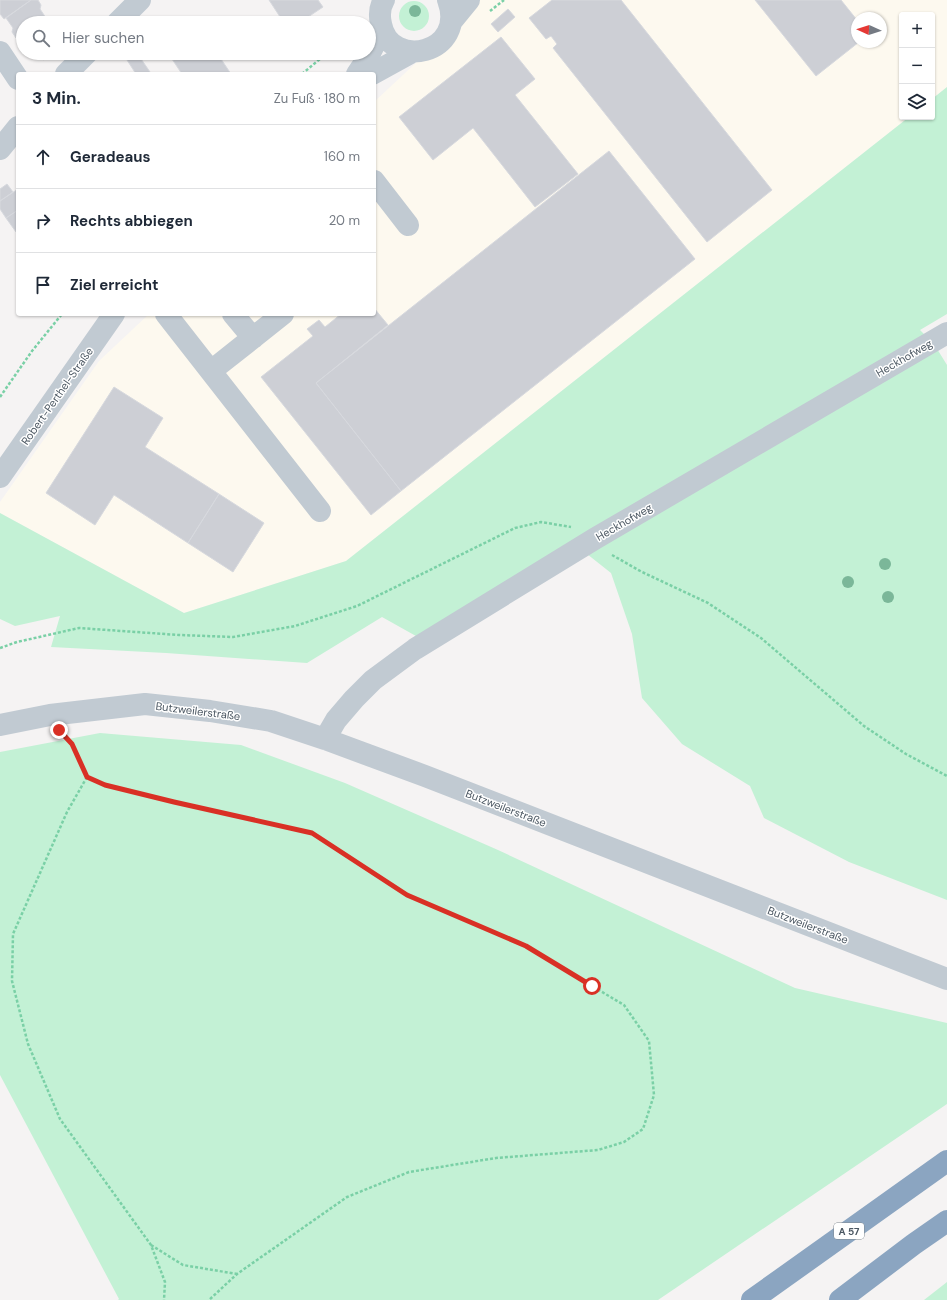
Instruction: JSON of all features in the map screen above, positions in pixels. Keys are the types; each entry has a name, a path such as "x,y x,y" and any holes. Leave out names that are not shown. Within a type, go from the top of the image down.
{"highway":[{"name":"A 57","path":"752,1300 947,1161"},
{"path":"840,1300 947,1220"}],"street":[{"path":"124,16 140,0"},
{"path":"381,2 379,16 382,29 389,40 399,48 412,52 423,51 434,47 448,32 451,22 451,11 448,0"},
{"path":"451,22 469,0"},
{"path":"376,40 382,29"},
{"path":"0,52 16,75"},
{"path":"376,72 412,52"},
{"path":"68,72 80,60"},
{"path":"358,72 365,60"},
{"path":"0,149 16,129"},
{"path":"376,184 408,225"},
{"name":"Robert-Perthel-Straße","path":"0,477 113,316"},
{"path":"168,316 320,511"},
{"path":"236,316 253,338"},
{"path":"211,372 280,316"},
{"name":"Heckhofweg","path":"325,739 336,720 373,680 415,649 596,538 947,333"},
{"name":"Butzweilerstraße","path":"0,725 50,715 145,704 210,711 271,721 325,739 947,979"},
{"name":"Butzweilerstraße","path":"0,713 50,715"}],"path":[{"path":"304,72 319,60"},
{"path":"0,397 32,351 60,316"},
{"path":"64,735 72,744 87,777 105,785 312,833 407,895 526,946 624,1005 649,1041 654,1095 643,1129 624,1142 598,1150 496,1158 409,1172 348,1198 237,1274 208,1300"},
{"path":"87,777 67,812 13,934 12,981 28,1044 60,1118 151,1245 166,1282 164,1300"},
{"path":"151,1245 183,1265 237,1274"}],"shaded area":[{"path":"449,0 947,0 947,87 935,97 935,12 899,12 899,120 905,120 346,561 184,613 0,513 0,502 99,361 147,316 376,316 376,100 464,18"}],"green space":[{"path":"414,1 425,5 429,16 425,27 414,31 403,27 399,16 403,5"},
{"path":"947,87 947,314 920,330 934,344 947,365 947,900 849,862 764,818 750,786 682,744 642,698 632,634 611,573 587,554 432,645 382,617 307,663 51,647 60,616 15,626 0,619 0,513 184,613 346,561 905,120 935,120 935,97"},
{"path":"100,733 241,745 345,783 498,850 795,988 947,1023 947,1104 658,1300 118,1300 119,1299 0,1075 0,752"},
{"path":"947,1282 947,1300 924,1300"}],"building":[{"path":"0,0 31,0 4,19 0,14"},
{"path":"31,0 38,0 41,5 40,9 45,16 16,16 16,38 12,32 13,28 6,18"},
{"path":"269,0 318,0 323,7 310,16 279,16"},
{"path":"552,0 621,0 772,190 707,242 553,48 557,44 551,36 546,39 529,18"},
{"path":"755,0 841,0 851,12 851,48 816,76"},
{"path":"508,9 515,17 498,32 491,24"},
{"path":"501,37 535,79 515,95 578,174 535,207 473,128 433,160 399,117"},
{"path":"127,60 142,60 150,72 135,72"},
{"path":"173,60 222,60 230,72 181,72"},
{"path":"609,151 695,259 401,491 316,383"},
{"path":"7,184 13,192 0,201 0,189"},
{"path":"16,190 16,211 6,218 0,209 0,201"},
{"path":"16,211 16,232 6,218"},
{"path":"376,310 388,325 316,383 401,491 371,515 261,377 313,336 307,329 319,320 325,327 339,316 376,316"},
{"path":"114,387 163,418 145,447 219,494 188,543 114,495 95,525 46,493"},
{"path":"219,494 264,523 233,572 188,543"}],"route":[{"path":"59,730 72,744 87,777 105,785 312,833 407,895 526,946 592,986"}]}
